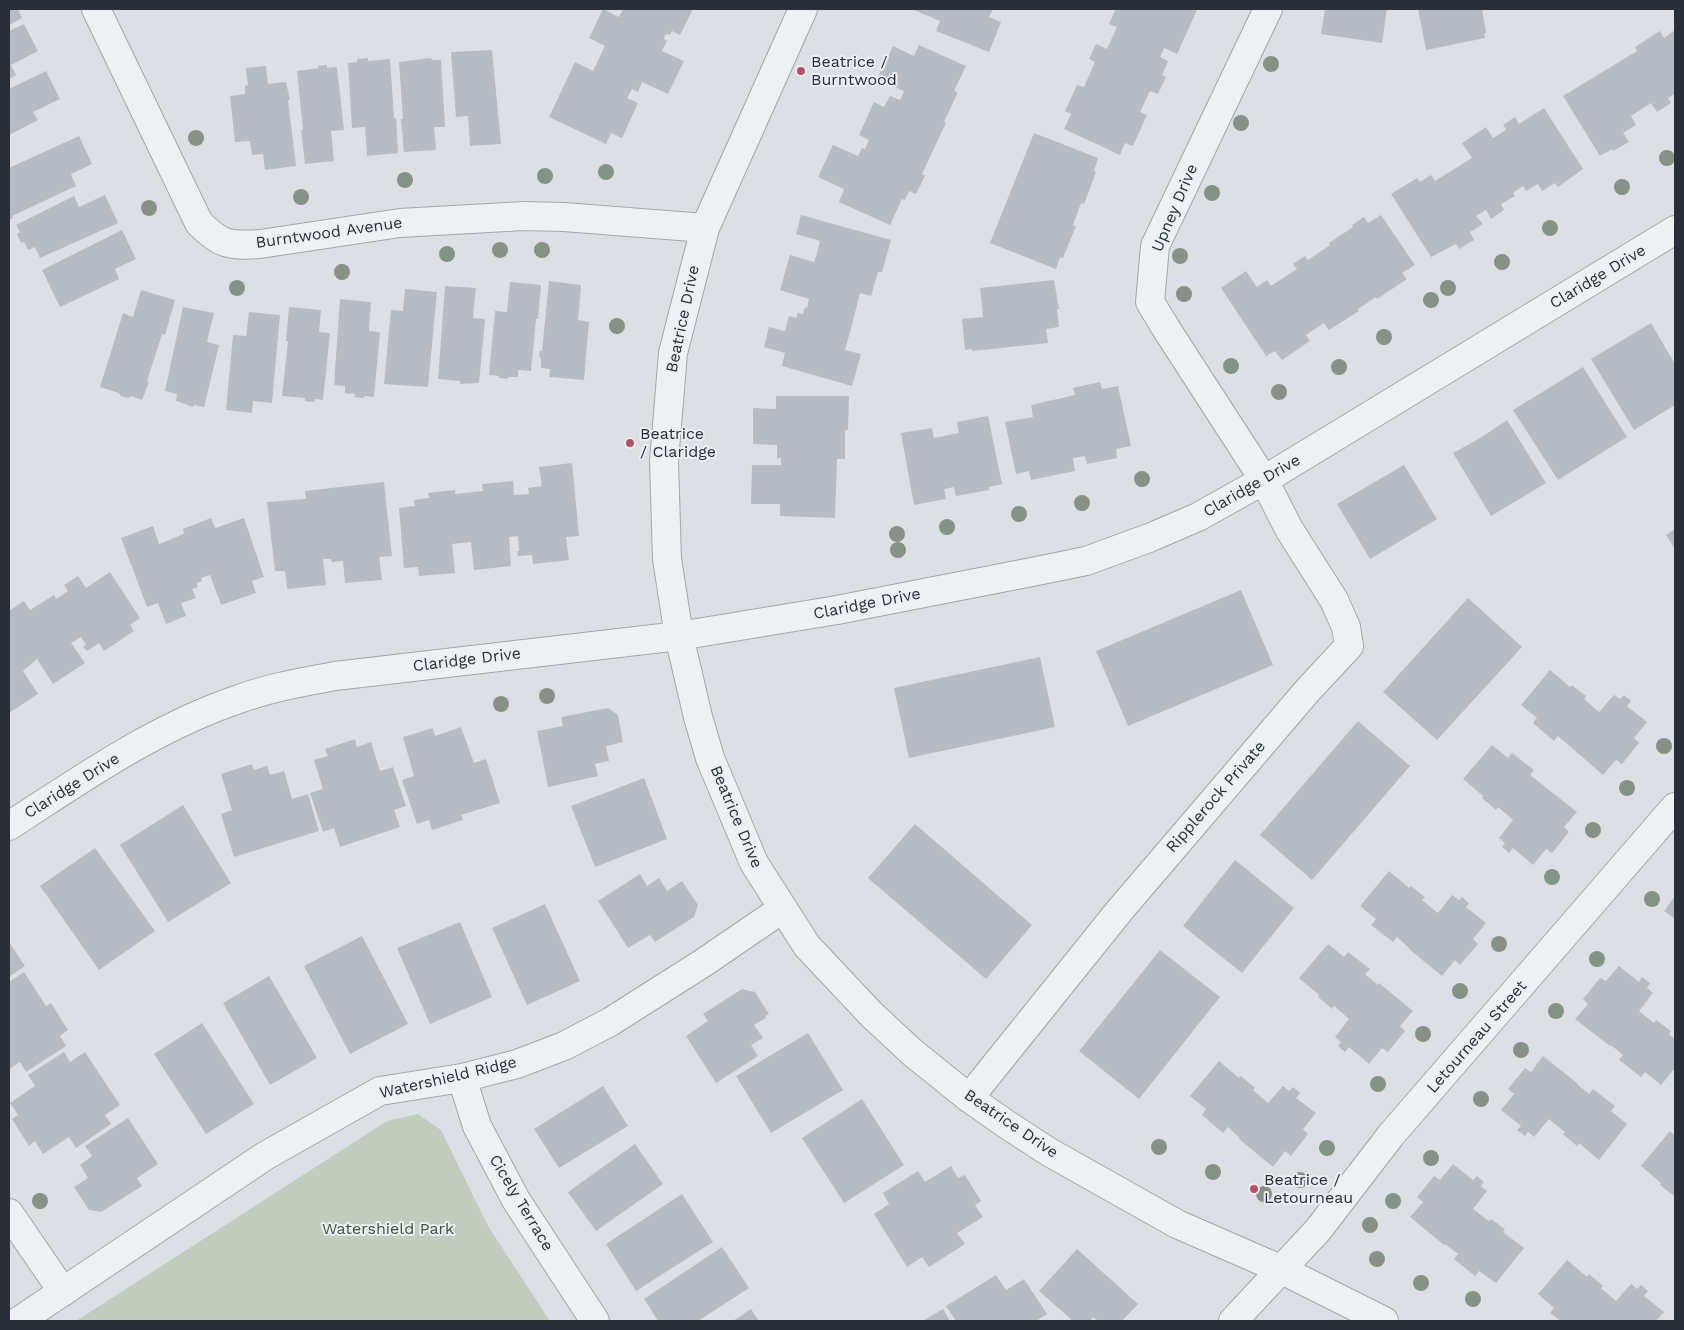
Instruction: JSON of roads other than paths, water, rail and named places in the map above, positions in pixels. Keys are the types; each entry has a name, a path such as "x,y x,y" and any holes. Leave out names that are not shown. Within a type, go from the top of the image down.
{"street":[{"name":"Burntwood Avenue","path":"96,9 198,223 211,235 224,243 240,245 260,244 400,223 524,216 573,217 705,228"},
{"name":"Beatrice Drive","path":"803,9 705,228 673,353 667,408 664,461 667,559 679,636 698,717 710,758 754,863 807,946 872,1014 913,1053 969,1098 1049,1152 1177,1224 1280,1269 1384,1321"},
{"name":"Upney Drive","path":"1264,480 1150,302 1155,246 1268,9"},
{"name":"Claridge Drive","path":"9,826 103,766 152,738 200,714 242,698 287,685 335,676 679,636 837,610 1086,560 1149,538 1198,517 1264,480 1675,230"},
{"name":"Ripplerock Private","path":"969,1098 1133,895 1308,690 1349,646 1346,627 1334,600 1289,529 1264,480"},
{"name":"Letourneau Street","path":"1233,1321 1318,1230 1391,1135 1675,807"},
{"name":"Watershield Ridge","path":"19,1321 265,1156 380,1091 462,1078 517,1064 564,1046 610,1022 703,963 782,909"},
{"name":"Cicely Terrace","path":"462,1078 477,1126 516,1200 595,1321"},
{"path":"9,1213 63,1292"}],"place":[{"name":"Beatrice / Burntwood","path":"801,71"},
{"name":"Beatrice / Claridge","path":"630,443"},
{"name":"Beatrice / Letourneau","path":"1254,1189"}],"park label":[{"name":"Watershield Park","path":"388,1229"}]}
